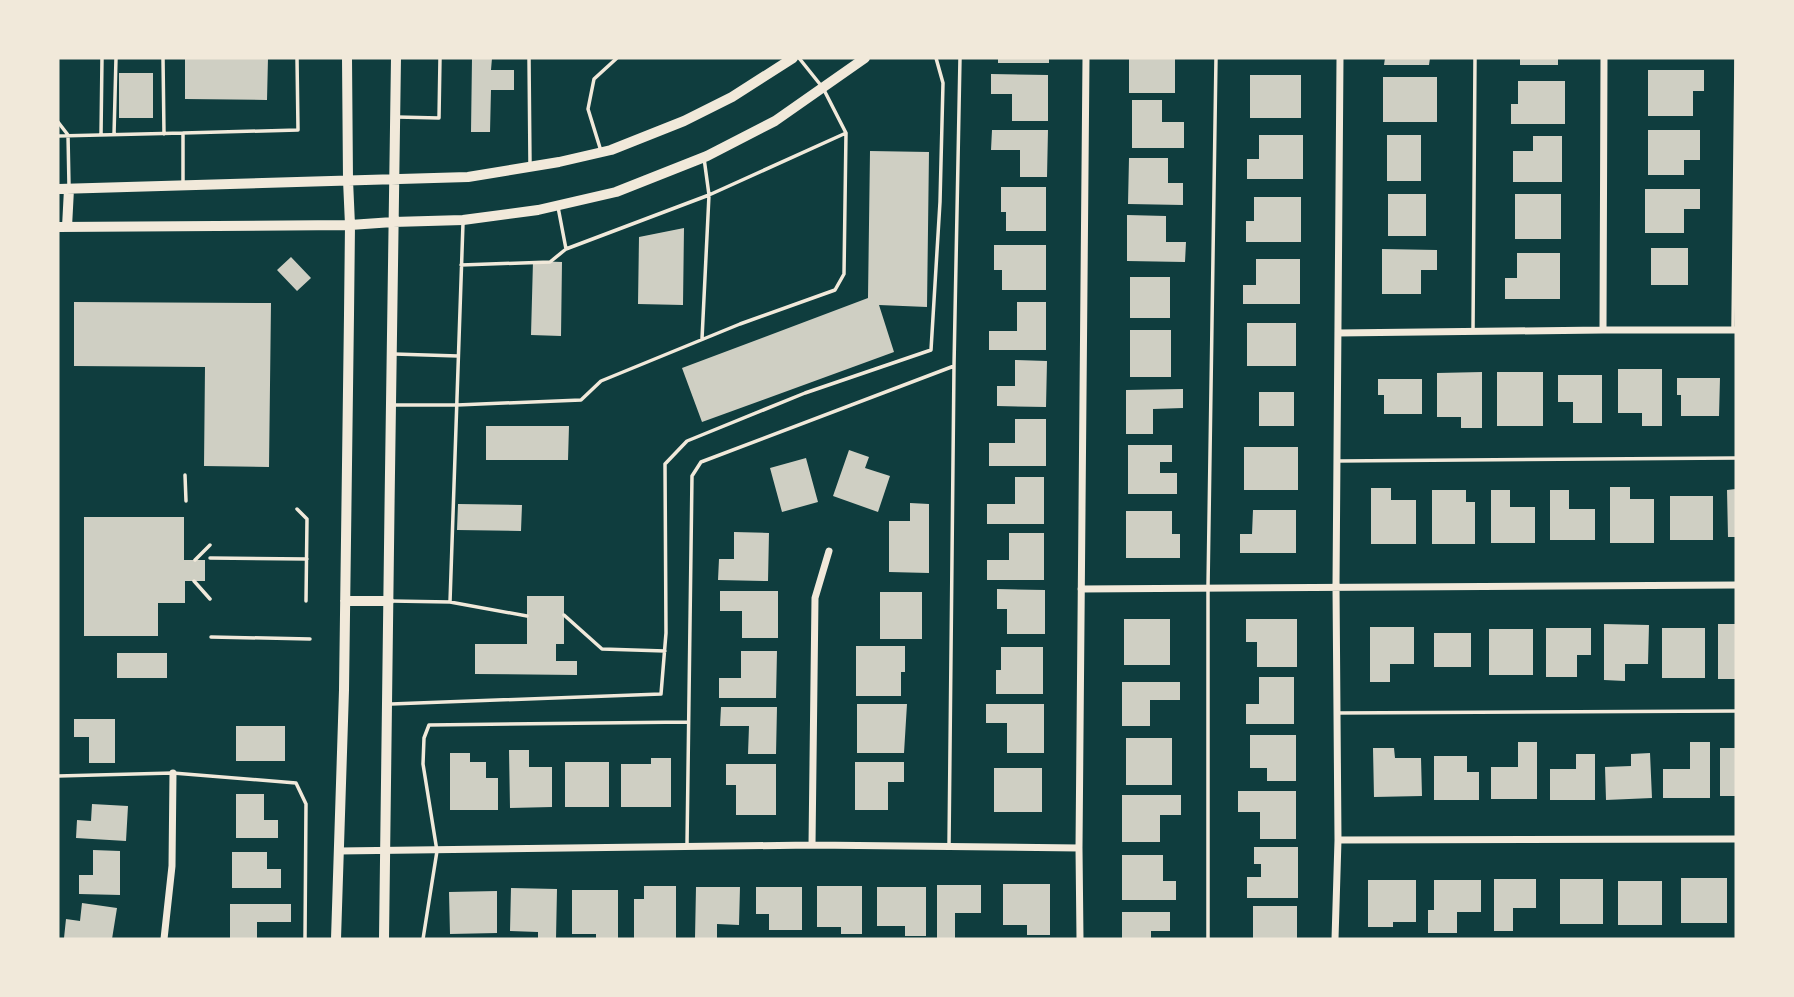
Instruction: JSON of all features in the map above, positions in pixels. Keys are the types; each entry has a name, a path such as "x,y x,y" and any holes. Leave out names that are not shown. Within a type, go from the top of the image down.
{"main road":[{"path":"336,939 345,601 350,225 347,58"},
{"path":"384,939 396,58"},
{"path":"793,58 732,97 611,150 468,177 63,189 62,227 350,225 463,220 538,210 616,192 704,158 775,121 865,58"},
{"path":"345,601 389,601"}],"street":[{"path":"1080,939 1086,58"},
{"path":"1335,939 1338,840 1336,586 1340,58"},
{"path":"1603,330 1604,58"},
{"path":"1339,332 1734,330"},
{"path":"811,845 815,597 829,551"},
{"path":"1081,589 1736,585"},
{"path":"164,939 172,866 173,772"},
{"path":"1338,840 1736,839"},
{"path":"338,851 811,845 1079,848"}],"lane":[{"path":"101,135 102,58"},
{"path":"114,135 116,58"},
{"path":"163,58 164,134"},
{"path":"58,136 298,130 297,58"},
{"path":"394,117 439,118 440,58"},
{"path":"528,58 530,167"},
{"path":"609,58 611,64"},
{"path":"601,152 588,109 594,79 617,58"},
{"path":"391,405 581,400 601,380 835,290 844,274 846,133 823,88 799,58"},
{"path":"387,705 661,694 666,633 664,464 687,441 806,393 931,350 940,202 943,83 936,58"},
{"path":"949,846 960,58"},
{"path":"1208,939 1208,587 1216,58"},
{"path":"1473,332 1475,58"},
{"path":"1734,330 1736,58"},
{"path":"58,122 68,135 63,189"},
{"path":"183,133 183,186"},
{"path":"461,265 550,262 566,249 709,195 846,133"},
{"path":"701,340 709,195 704,158"},
{"path":"558,205 566,249"},
{"path":"450,602 463,220"},
{"path":"391,354 458,356"},
{"path":"687,847 692,476 701,462 954,366"},
{"path":"1338,461 1736,458"},
{"path":"184,475 186,501"},
{"path":"297,509 307,519 306,600"},
{"path":"195,560 210,545"},
{"path":"210,558 307,559"},
{"path":"194,581 210,599"},
{"path":"389,601 450,602 527,616"},
{"path":"564,615 602,649 665,652"},
{"path":"211,637 310,639"},
{"path":"1336,713 1736,711"},
{"path":"423,939 437,851 423,764 424,738 429,725 688,722"},
{"path":"58,776 173,772 296,783 306,804 305,939"}],"building":[{"path":"185,58 268,58 267,100 185,99"},
{"path":"472,58 492,58 491,70 514,70 514,90 491,90 490,132 471,132"},
{"path":"998,58 1049,58 1049,63 998,63"},
{"path":"1129,58 1175,58 1175,93 1129,93"},
{"path":"1385,58 1430,58 1429,65 1384,65"},
{"path":"1520,58 1558,58 1558,65 1520,65"},
{"path":"1648,70 1704,70 1704,91 1693,91 1693,116 1648,116"},
{"path":"119,73 153,73 153,118 119,118"},
{"path":"991,74 1048,75 1048,121 1012,121 1012,94 991,94"},
{"path":"1250,75 1301,75 1301,118 1250,118"},
{"path":"1383,77 1437,77 1437,122 1383,122"},
{"path":"1518,81 1565,81 1565,124 1511,124 1511,104 1518,104"},
{"path":"1132,100 1162,100 1162,122 1184,122 1184,148 1132,148"},
{"path":"992,130 1048,130 1047,177 1020,177 1020,150 991,150"},
{"path":"1648,130 1700,130 1700,160 1684,160 1684,175 1648,175"},
{"path":"1259,135 1303,135 1303,179 1247,179 1247,159 1259,159"},
{"path":"1387,135 1421,135 1421,181 1387,181"},
{"path":"1533,136 1562,136 1562,182 1513,182 1513,151 1533,151"},
{"path":"870,151 929,152 927,307 879,305 894,352 702,422 682,368 868,298"},
{"path":"1129,158 1168,158 1168,183 1183,183 1183,205 1128,204"},
{"path":"1001,187 1046,187 1046,231 1006,231 1006,212 1001,212"},
{"path":"1645,189 1700,189 1700,209 1684,209 1684,233 1645,233"},
{"path":"1388,194 1426,194 1426,236 1388,236"},
{"path":"1515,194 1561,194 1561,239 1515,239"},
{"path":"1254,197 1301,197 1301,242 1246,242 1246,221 1254,221"},
{"path":"1127,215 1166,216 1166,242 1186,242 1185,262 1127,261"},
{"path":"684,228 683,305 638,304 639,237"},
{"path":"994,245 1046,245 1046,290 1002,290 1002,270 994,270"},
{"path":"1651,248 1688,248 1688,285 1651,285"},
{"path":"1382,249 1437,250 1437,270 1421,270 1421,294 1382,294"},
{"path":"1517,253 1560,253 1560,299 1505,299 1505,278 1517,278"},
{"path":"291,257 311,278 297,291 277,270"},
{"path":"1256,259 1300,259 1300,304 1243,304 1243,285 1256,285"},
{"path":"533,261 562,262 561,336 531,335"},
{"path":"1130,277 1170,277 1170,318 1130,318"},
{"path":"74,302 271,303 269,467 204,466 205,367 74,366"},
{"path":"1017,302 1046,302 1046,350 989,350 989,331 1017,331"},
{"path":"1247,323 1296,323 1296,366 1247,366"},
{"path":"1130,330 1171,330 1171,377 1130,377"},
{"path":"1015,360 1047,361 1046,407 997,406 997,386 1015,386"},
{"path":"1618,369 1662,369 1662,426 1642,426 1642,413 1618,413"},
{"path":"1482,372 1482,428 1461,428 1461,417 1437,417 1437,373"},
{"path":"1497,372 1543,372 1543,426 1497,426"},
{"path":"1558,375 1602,375 1602,423 1573,423 1573,402 1558,402"},
{"path":"1677,378 1720,378 1719,416 1681,416 1681,395 1677,395"},
{"path":"1378,379 1422,379 1422,414 1384,414 1384,395 1378,395"},
{"path":"1183,389 1183,408 1153,409 1153,434 1126,434 1126,390"},
{"path":"1259,392 1294,392 1294,426 1259,426"},
{"path":"1015,419 1046,419 1046,466 989,466 989,443 1015,443"},
{"path":"486,426 569,426 568,460 486,460"},
{"path":"1128,445 1172,445 1172,462 1160,462 1160,473 1177,473 1177,494 1128,494"},
{"path":"1244,447 1298,447 1298,490 1244,490"},
{"path":"849,450 869,457 865,468 890,476 878,512 833,496"},
{"path":"806,458 818,502 782,512 770,468"},
{"path":"1015,477 1044,477 1044,524 987,524 987,504 1015,504"},
{"path":"1610,487 1630,487 1630,499 1654,499 1654,543 1610,543"},
{"path":"1371,488 1391,488 1391,500 1416,500 1416,544 1371,544"},
{"path":"1736,489 1736,537 1728,537 1727,490"},
{"path":"1432,490 1466,490 1466,502 1475,502 1475,544 1432,544"},
{"path":"1491,490 1510,490 1510,507 1535,507 1535,543 1491,543"},
{"path":"1550,490 1569,490 1569,509 1595,509 1595,540 1550,540"},
{"path":"1670,496 1713,496 1713,540 1670,540"},
{"path":"910,503 929,504 929,573 889,572 889,521 910,521"},
{"path":"458,504 522,505 521,531 457,530"},
{"path":"1253,510 1296,510 1296,553 1240,553 1240,534 1252,534"},
{"path":"1126,511 1172,511 1172,534 1180,534 1180,558 1126,558"},
{"path":"84,517 184,517 184,560 205,560 205,581 185,581 185,603 158,603 158,636 84,636"},
{"path":"734,532 769,533 768,581 718,580 719,559 734,559"},
{"path":"1009,533 1044,533 1044,580 987,580 987,560 1009,560"},
{"path":"997,589 1045,590 1045,634 1007,634 1007,609 997,609"},
{"path":"720,591 778,591 778,638 742,638 742,611 720,611"},
{"path":"880,592 922,592 922,639 880,639"},
{"path":"527,596 564,596 564,644 556,644 556,661 577,661 577,675 475,674 475,644 527,644"},
{"path":"1124,619 1170,619 1170,665 1124,665"},
{"path":"1246,619 1297,619 1297,667 1257,667 1257,642 1246,642"},
{"path":"1604,624 1649,625 1648,664 1625,664 1625,681 1604,680"},
{"path":"1718,624 1736,624 1736,679 1718,679"},
{"path":"1370,627 1414,627 1414,664 1390,664 1390,682 1370,682"},
{"path":"1546,628 1591,628 1591,655 1577,655 1577,677 1546,677"},
{"path":"1662,628 1705,628 1705,678 1662,678"},
{"path":"1489,629 1533,629 1533,675 1489,675"},
{"path":"1434,633 1471,633 1471,667 1434,667"},
{"path":"856,646 905,646 901,696 856,696"},
{"path":"1001,647 1043,647 1043,694 996,694 996,670 1001,670"},
{"path":"741,651 777,651 776,698 719,698 719,678 741,678"},
{"path":"117,653 167,653 167,678 117,678"},
{"path":"1259,677 1294,677 1294,724 1246,724 1246,704 1259,704"},
{"path":"1122,682 1180,682 1180,700 1150,700 1150,726 1122,726"},
{"path":"857,704 907,704 904,753 857,753"},
{"path":"986,704 1044,704 1044,753 1007,753 1007,723 986,723"},
{"path":"721,707 777,707 776,754 748,754 749,726 720,726"},
{"path":"74,719 115,719 115,763 89,763 89,737 74,737"},
{"path":"236,726 285,726 285,761 236,761"},
{"path":"1250,735 1296,735 1296,781 1267,781 1267,768 1250,768"},
{"path":"1126,738 1172,738 1172,785 1126,785"},
{"path":"1518,742 1537,742 1537,799 1491,799 1491,767 1518,767"},
{"path":"1690,742 1710,742 1710,798 1663,798 1663,769 1690,769"},
{"path":"1373,748 1394,748 1395,758 1421,758 1422,796 1374,797"},
{"path":"1720,748 1736,748 1736,796 1720,796"},
{"path":"509,750 529,750 529,767 552,767 552,807 510,808"},
{"path":"450,753 470,753 470,762 486,762 486,778 498,778 498,810 450,810"},
{"path":"1650,753 1652,798 1606,800 1605,767 1631,766 1631,754"},
{"path":"1576,754 1595,754 1595,800 1550,800 1550,769 1576,769"},
{"path":"1434,756 1467,756 1467,772 1479,772 1479,800 1434,800"},
{"path":"651,758 671,758 671,807 621,807 621,764 651,764"},
{"path":"565,762 609,762 609,807 565,807"},
{"path":"855,762 904,762 904,782 888,782 888,810 855,810"},
{"path":"726,764 776,764 776,815 736,815 736,785 726,785"},
{"path":"994,768 1042,768 1042,812 994,812"},
{"path":"1238,791 1296,791 1296,839 1260,839 1260,812 1238,812"},
{"path":"236,794 264,794 264,820 278,820 278,838 236,838"},
{"path":"1122,795 1181,795 1181,815 1160,815 1160,842 1122,842"},
{"path":"92,804 128,806 126,841 76,838 77,820 91,821"},
{"path":"1254,847 1298,847 1298,898 1247,898 1247,877 1261,877 1261,864 1254,864"},
{"path":"93,850 120,851 120,895 79,894 79,875 93,875"},
{"path":"232,852 267,852 267,869 281,869 281,888 232,888"},
{"path":"1122,855 1163,855 1163,881 1176,881 1176,900 1122,900"},
{"path":"1681,878 1727,878 1727,923 1681,923"},
{"path":"1494,879 1536,879 1536,908 1513,908 1513,931 1494,931"},
{"path":"1560,879 1603,879 1603,924 1560,924"},
{"path":"1368,880 1416,880 1416,922 1393,922 1393,927 1368,927"},
{"path":"1434,880 1481,880 1481,912 1457,912 1457,933 1428,933 1428,910 1434,910"},
{"path":"1618,881 1662,881 1662,925 1618,925"},
{"path":"1003,884 1050,884 1050,935 1027,935 1027,925 1003,925"},
{"path":"937,885 981,885 981,913 955,913 955,939 937,939"},
{"path":"644,886 676,886 676,939 634,939 634,899 644,899"},
{"path":"817,886 862,886 862,934 841,934 841,927 817,927"},
{"path":"696,887 740,887 739,925 717,924 717,938 695,938"},
{"path":"756,887 802,887 802,930 769,930 769,914 756,914"},
{"path":"877,887 926,887 926,936 905,936 905,926 877,926"},
{"path":"511,888 557,889 556,939 538,939 538,932 510,931"},
{"path":"572,890 618,890 618,939 596,939 596,934 572,934"},
{"path":"497,891 497,933 450,934 449,892"},
{"path":"82,903 117,908 112,939 64,938 66,919 80,921"},
{"path":"230,904 291,904 291,922 257,922 257,939 230,939"},
{"path":"1253,906 1297,906 1297,939 1253,939"},
{"path":"1122,912 1170,912 1170,931 1151,931 1151,939 1122,939"}]}
